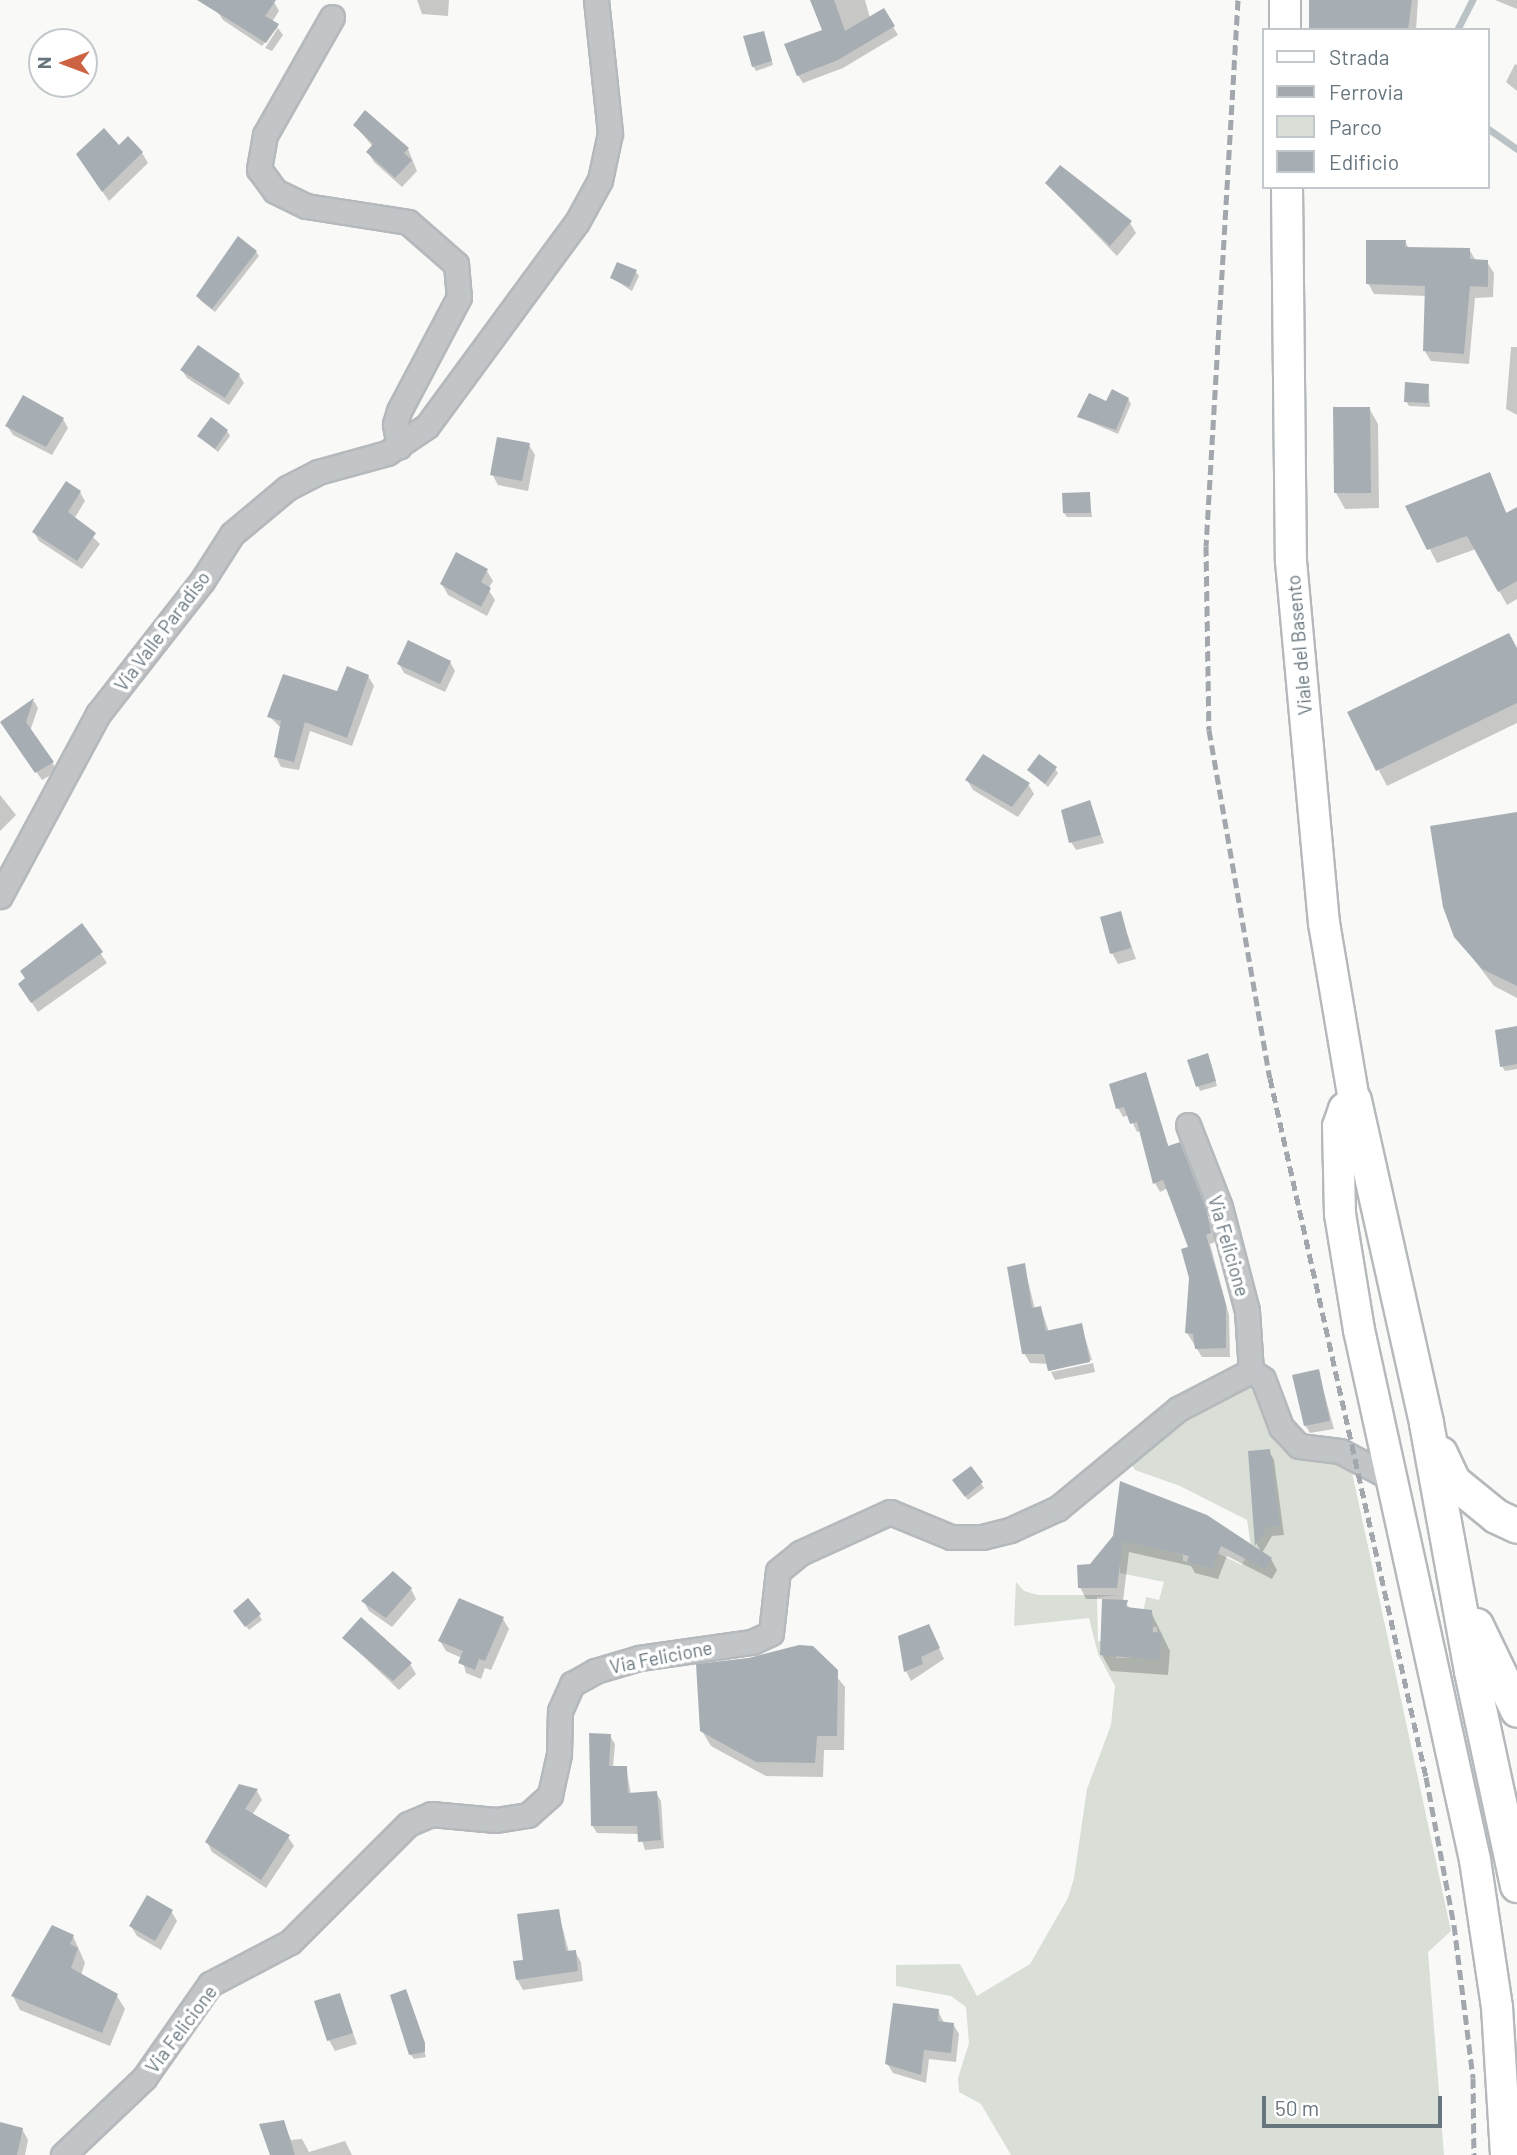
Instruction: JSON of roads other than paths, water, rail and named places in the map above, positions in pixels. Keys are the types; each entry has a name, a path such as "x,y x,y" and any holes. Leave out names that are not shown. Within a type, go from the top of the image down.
{"highway":[{"path":"1354,1100 1426,1423 1471,1671 1517,1885"},
{"path":"1426,1423 1453,1481 1496,1516 1517,1526"},
{"path":"1450,1545 1476,1626 1517,1710"}],"main road":[{"path":"1285,0 1285,28"},
{"name":"Viale del Basento","path":"1287,189 1291,554 1324,923 1354,1100"},
{"path":"1354,1100 1344,1109 1338,1126 1340,1213 1379,1471 1475,1860 1497,2007 1506,2155"}],"street":[{"name":"Via Valle Paradiso","path":"0,896 98,714 202,581 232,534 287,488 318,472 399,447 427,426 577,222 600,180 610,133 596,0"},
{"path":"332,17 265,135 259,169 275,191 306,206 408,222 456,264 459,297 399,411 395,424 399,447"},
{"name":"Via Felicione","path":"63,2155 144,2078 210,1984 290,1941 408,1824 431,1814 496,1820 528,1815 550,1796 559,1754 560,1711 572,1684 595,1671 639,1658 752,1642 771,1633 778,1571 800,1553 890,1512 951,1537 982,1537 1058,1508 1178,1409 1251,1371 1247,1311 1220,1206 1188,1125"},
{"path":"1251,1371 1263,1379 1282,1427 1299,1447 1340,1451 1379,1471"}],"waterway":[{"path":"1458,28 1472,0"},
{"path":"1489,129 1517,149"}],"railway":[{"path":"1238,0 1206,546 1209,730 1270,1078 1426,1777 1454,1925 1473,2078 1474,2155"}]}
